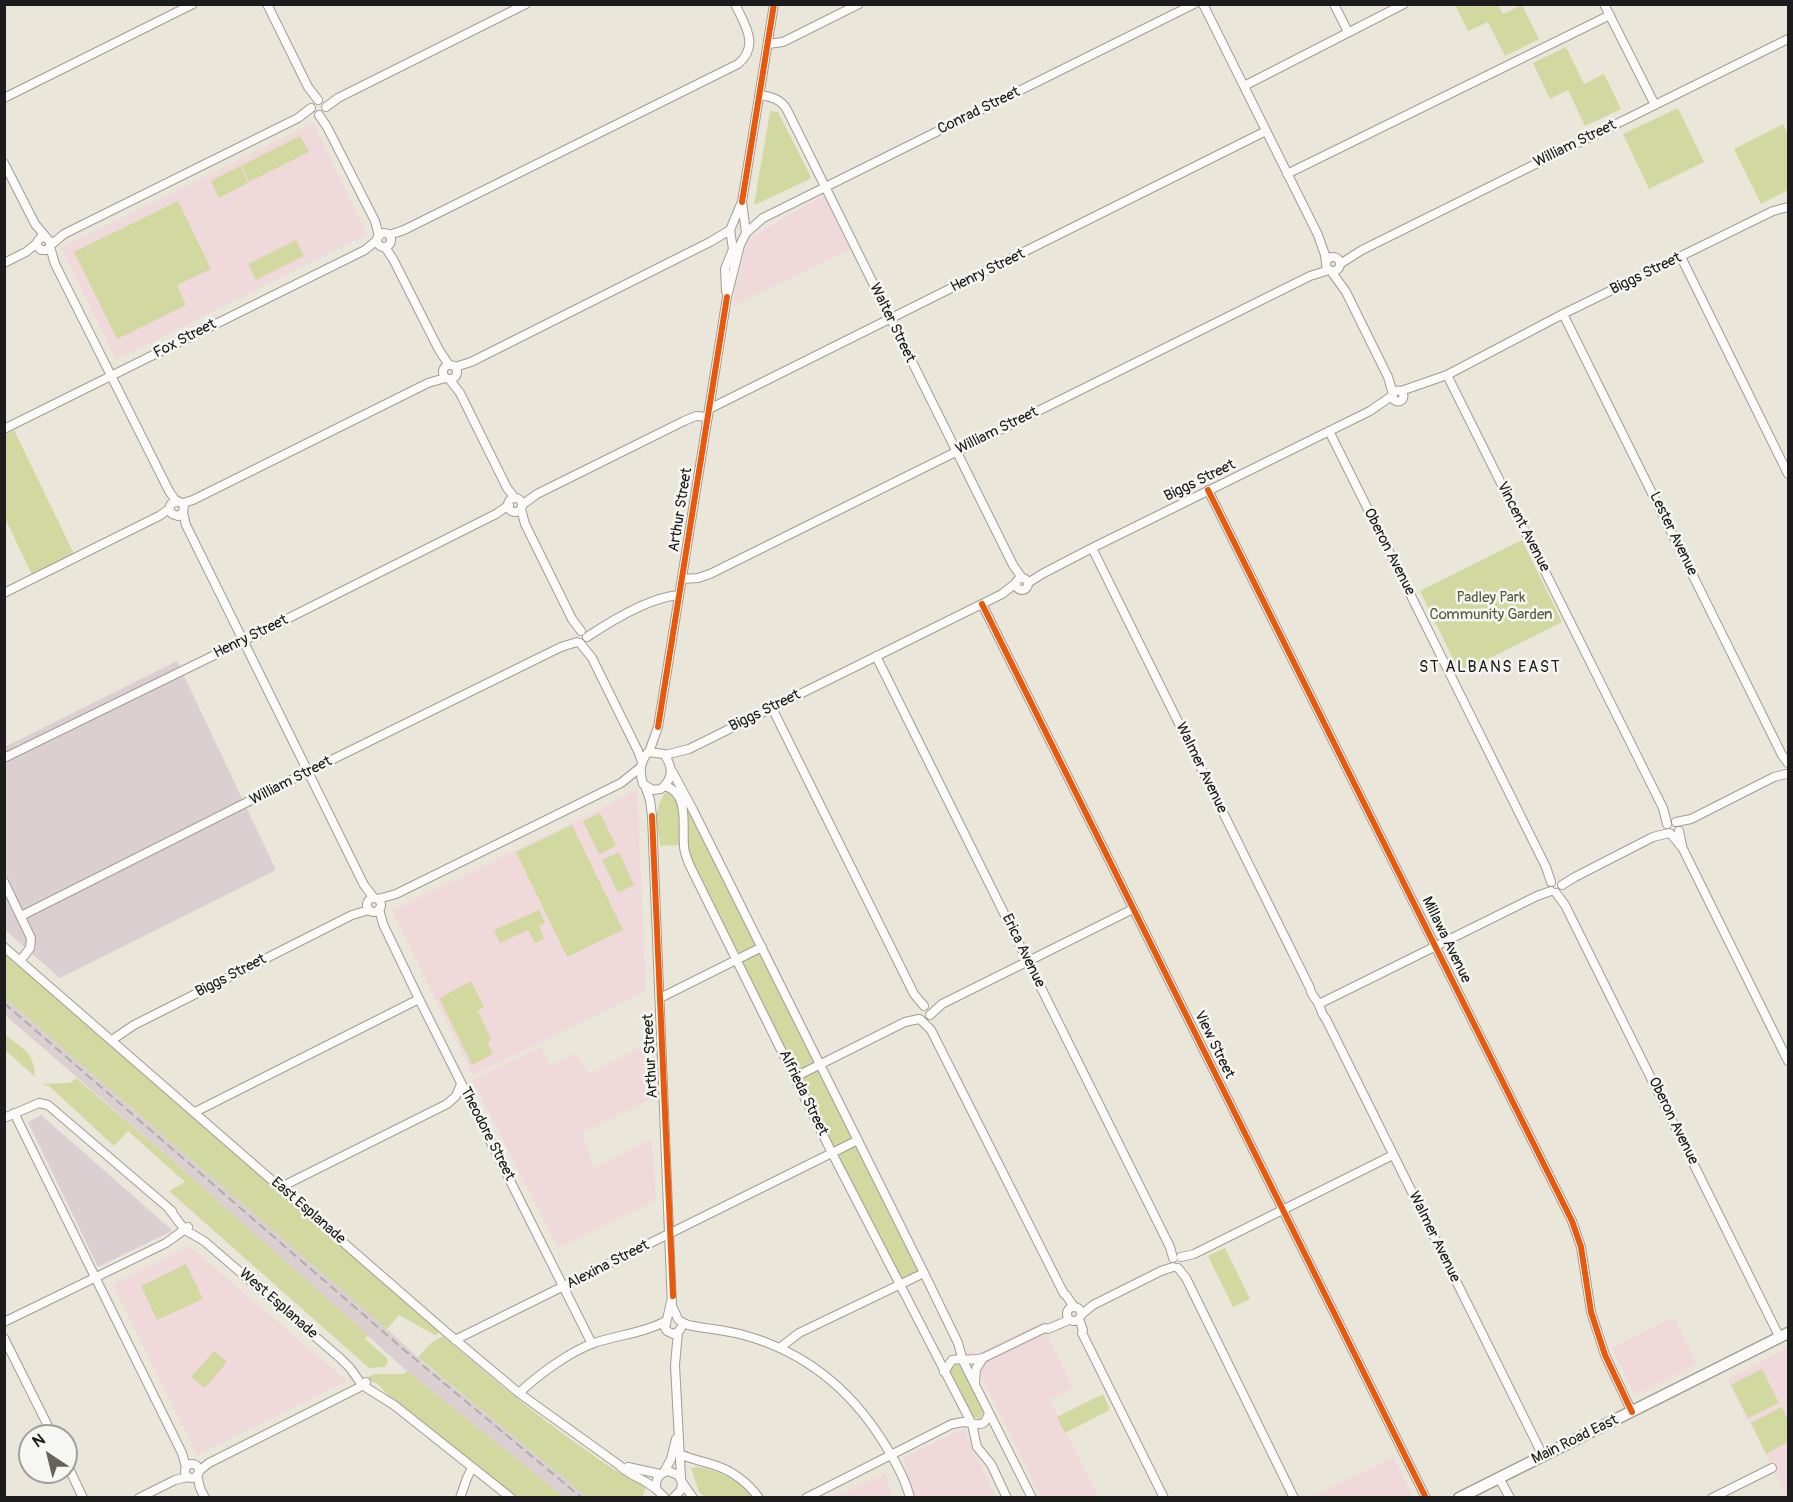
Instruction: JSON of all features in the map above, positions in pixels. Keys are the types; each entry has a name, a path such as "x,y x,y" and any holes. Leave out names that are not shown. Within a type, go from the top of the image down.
{"main road":[{"name":"Main Road East","path":"1459,1497 1784,1336"}],"street":[{"path":"4,98 193,4"},
{"path":"267,4 633,741 641,765"},
{"path":"4,263 526,4"},
{"name":"Fox Street","path":"4,429 733,67 742,61 750,43 735,4"},
{"name":"Arthur Street","path":"727,297 725,269 733,252 731,233 742,202 774,4"},
{"path":"768,44 783,42 860,4"},
{"name":"Conrad Street","path":"731,233 736,222 763,218 1194,4"},
{"path":"1203,4 1318,235 1325,255 1333,264 1398,395"},
{"path":"1334,4 1348,33"},
{"path":"1245,86 1404,4"},
{"path":"1604,4 1655,105"},
{"path":"1287,174 1610,15"},
{"name":"William Street","path":"682,579 698,578 710,574 1788,39"},
{"name":"Walter Street","path":"759,95 774,98 784,106 1021,582"},
{"name":"Henry Street","path":"4,758 243,642 690,418 709,413 890,319 1266,131"},
{"path":"4,163 177,508"},
{"name":"Biggs Street","path":"671,769 678,758 689,749 1002,594 1021,582 1042,574 1370,411 1398,395 1447,375 1563,314 1773,211 1788,200"},
{"name":"Arthur Street","path":"648,752 658,727 727,297 745,235 742,202"},
{"name":"Biggs Street","path":"1773,211 1788,207"},
{"name":"Conrad Street","path":"745,235 763,218"},
{"path":"4,593 710,242 731,233 745,235"},
{"path":"1681,257 1788,474"},
{"name":"Lester Avenue","path":"1563,314 1782,755 1787,770"},
{"name":"Vincent Avenue","path":"1447,375 1788,1061"},
{"name":"Oberon Avenue","path":"1329,431 1546,867 1784,1336"},
{"name":"Millawa Avenue","path":"1208,490 1572,1221 1581,1247 1591,1312 1605,1355 1632,1412"},
{"name":"Theodore Street","path":"177,508 592,1344"},
{"name":"Walmer Avenue","path":"1092,548 1312,996 1321,1003 1320,1012 1326,1019 1543,1456"},
{"name":"William Street","path":"21,916 656,600 667,596 679,596"},
{"name":"View Street","path":"982,604 1426,1497"},
{"name":"Erica Avenue","path":"876,656 1294,1497"},
{"path":"772,708 1164,1497"},
{"name":"Arthur Street","path":"658,727 660,743 665,754"},
{"path":"633,741 648,752 665,754 671,769 670,779 663,788 653,790 644,785 640,776 641,765 648,752"},
{"name":"Biggs Street","path":"665,754 689,749"},
{"name":"Biggs Street","path":"112,1040 134,1025 621,783 641,765"},
{"name":"Alfrieda Street","path":"671,769 821,1065 924,1273 963,1360 1032,1497"},
{"path":"1321,1003 1787,770"},
{"name":"Biggs Street","path":"621,783 635,782 644,785"},
{"name":"Arthur Street","path":"644,785 650,800 652,816 673,1296"},
{"name":"Arthur Street","path":"652,816 663,788"},
{"name":"Alfrieda Street","path":"663,788 673,789 681,802 685,854 832,1153 972,1424 978,1447 991,1464 1007,1497"},
{"path":"4,882 31,942 30,948 21,961"},
{"path":"795,1077 1133,909"},
{"name":"East Esplanade","path":"4,947 455,1340 519,1393 619,1465 624,1471 648,1481 665,1497"},
{"path":"660,998 762,947"},
{"path":"195,1112 419,999"},
{"path":"281,1188 447,1104 456,1096 461,1084"},
{"path":"447,1104 462,1102 472,1105"},
{"name":"West Esplanade","path":"14,1113 39,1103 48,1105 350,1368 364,1383 511,1497"},
{"path":"4,1118 14,1113 205,1497"},
{"name":"Alexina Street","path":"455,1340 858,1140"},
{"path":"944,1372 952,1360 973,1361 983,1358 1045,1328 1048,1329 1393,1155"},
{"path":"4,1322 165,1243 187,1228"},
{"path":"781,1347 799,1334 924,1273"},
{"path":"673,1296 672,1306 681,1326 675,1365 681,1480 679,1493 673,1497"},
{"path":"673,1296 665,1324 675,1365"},
{"path":"519,1393 536,1377 592,1344 656,1327 672,1317 703,1328 746,1335 781,1347 836,1384 863,1412 891,1454 910,1497"},
{"path":"643,1330 667,1331 673,1334 703,1328"},
{"path":"4,1338 47,1424"},
{"path":"975,1383 976,1369 983,1358"},
{"path":"139,1497 364,1383"},
{"path":"952,1424 957,1416 958,1399"},
{"path":"806,1497 952,1424 963,1422 983,1424 989,1413"},
{"path":"657,1490 656,1482 671,1459 678,1433"},
{"path":"680,1454 734,1474 759,1497"},
{"path":"680,1466 699,1461"},
{"name":"East Esplanade","path":"619,1465 662,1473 675,1473 681,1480"},
{"path":"460,1497 472,1468"},
{"path":"1712,1497 1722,1495 1772,1468"},
{"path":"1499,1478 1510,1497"},
{"path":"681,1480 693,1497"}],"shaded area":[{"path":"313,123 367,234 116,360 61,248"},
{"path":"824,195 850,250 732,306 748,239"},
{"path":"177,661 276,870 60,978 5,930 5,747"},
{"path":"637,789 646,991 473,1075 392,911"},
{"path":"5,998 424,1363 589,1497 564,1497 408,1372 163,1152 5,1015"},
{"path":"648,1044 651,1099 582,1133 594,1168 652,1139 656,1200 558,1248 472,1080 541,1047 550,1066 576,1053 589,1074"},
{"path":"41,1115 172,1231 98,1267 28,1122"},
{"path":"189,1246 347,1381 197,1455 113,1284"},
{"path":"1674,1317 1697,1364 1638,1394 1633,1392 1612,1348"},
{"path":"1041,1322 1073,1388 1050,1400 1099,1497 1041,1497 968,1350 977,1354"},
{"path":"1788,1348 1788,1497 1727,1379"},
{"path":"963,1429 996,1497 912,1497 904,1457"},
{"path":"1393,1457 1413,1497 1312,1497"},
{"path":"886,1473 892,1497 835,1497"}],"green space":[{"path":"1455,5 1498,5 1503,14 1522,5 1539,39 1505,56 1488,22 1468,31"},
{"path":"1566,47 1584,84 1604,74 1621,109 1585,126 1568,90 1550,99 1533,63"},
{"path":"1678,108 1704,162 1649,189 1623,134"},
{"path":"770,111 778,112 810,179 754,205"},
{"path":"1783,124 1788,135 1788,190 1761,204 1734,149"},
{"path":"300,136 309,152 249,182 241,166"},
{"path":"240,166 248,183 219,198 211,181"},
{"path":"178,201 211,269 177,285 186,305 117,339 74,252"},
{"path":"296,240 304,256 256,280 248,264"},
{"path":"14,430 74,554 32,575 5,518 5,435"},
{"name":"Padley Park Community Garden","path":"1522,540 1562,622 1460,673 1420,591"},
{"path":"678,788 756,945 744,953 736,951 687,852"},
{"path":"668,791 671,791 679,803 681,845 660,846 657,812 662,798"},
{"path":"600,813 616,846 599,854 583,821"},
{"path":"572,825 623,930 567,957 516,852"},
{"path":"619,852 634,885 618,893 602,860"},
{"path":"539,910 545,923 539,926 544,939 535,943 528,930 500,943 494,930"},
{"path":"759,952 814,1061 801,1070 793,1066 744,967 743,960"},
{"path":"5,954 440,1332 435,1335 399,1315 387,1329 5,998"},
{"path":"471,981 484,1007 478,1011 491,1039 488,1044 493,1054 472,1065 440,1000"},
{"path":"4,1034 30,1056 35,1077 5,1050"},
{"path":"817,1070 853,1138 836,1148 802,1084 804,1076"},
{"path":"76,1078 163,1152 368,1335 365,1339 387,1358 388,1362 385,1367 369,1368 169,1191 185,1182 128,1131 114,1146 50,1087 43,1084 70,1083"},
{"path":"854,1146 858,1148 919,1271 906,1279 901,1279 839,1157 841,1152"},
{"path":"1225,1248 1250,1299 1233,1307 1208,1256"},
{"path":"186,1264 203,1299 157,1320 141,1286"},
{"path":"443,1336 510,1393 562,1433 611,1467 644,1483 646,1488 642,1497 593,1498 581,1492 418,1357 431,1343"},
{"path":"214,1351 227,1362 205,1388 191,1377"},
{"path":"957,1364 966,1373 977,1393 984,1412 980,1419 973,1417 950,1374 950,1369"},
{"path":"1762,1369 1779,1403 1748,1418 1731,1385"},
{"path":"407,1371 564,1497 516,1497 390,1398 377,1383 368,1381 366,1378 375,1374 403,1374"},
{"path":"1103,1394 1110,1410 1065,1433 1057,1417"},
{"path":"1782,1407 1788,1421 1788,1442 1766,1454 1751,1423"},
{"path":"699,1467 729,1478 753,1497 705,1497 699,1492 691,1468"}],"railway":[{"path":"4,1003 403,1349 582,1498"}],"cycle path":[{"path":"742,202 774,4"},
{"path":"658,727 727,297"},
{"path":"1208,490 1572,1221 1581,1247 1591,1312 1605,1355 1632,1412"},
{"path":"982,604 1426,1498"},
{"path":"652,816 673,1296"}],"district":[{"name":"ST ALBANS EAST","path":"1490,668"}]}
